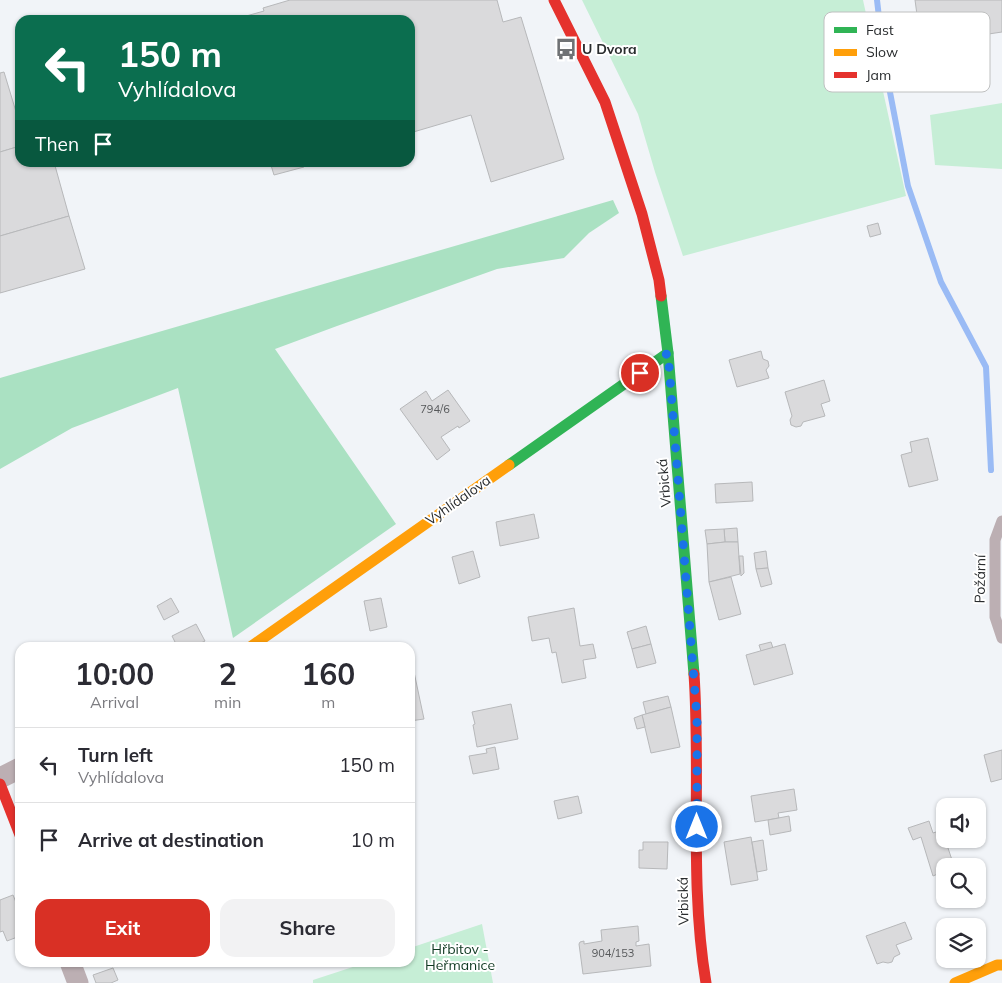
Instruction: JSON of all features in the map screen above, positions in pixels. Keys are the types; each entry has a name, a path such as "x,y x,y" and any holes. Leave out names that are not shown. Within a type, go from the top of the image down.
{"street":[{"name":"Vrbická","path":"554,0 605,102 639,204 659,280 668,353 697,718 697,912 706,983"},
{"name":"Vyhlídalova","path":"258,642 668,353"},
{"path":"0,778 15,770"},
{"path":"0,784 15,823"},
{"path":"955,983 997,965 1002,965"},
{"path":"72,967 78,983"}],"lane":[{"name":"Požární","path":"1002,521 995,540 995,617 1002,638"}],"green space":[{"path":"582,0 863,0 866,12 824,12 824,92 883,92 906,196 683,256 638,114"},
{"path":"1002,103 1002,169 935,165 930,115"},
{"path":"613,200 619,213 589,233 564,258 497,269 275,349 396,524 233,638 178,388 72,428 0,469 0,378"},
{"name":"Hřbitov - Heřmanice","path":"482,924 493,983 313,983 313,980 353,967 415,967 415,946"}],"building":[{"path":"290,0 497,0 503,22 521,17 564,159 491,182 471,115 415,132 415,15 250,15 264,11 263,8"},
{"path":"915,0 1002,0 1002,32 990,34 990,12 917,12"},
{"path":"4,72 15,108 15,148 0,152 0,73"},
{"path":"15,148 15,167 55,167 69,216 0,236 0,152"},
{"path":"272,167 304,167 274,175"},
{"path":"69,216 85,269 0,293 0,236"},
{"path":"878,223 881,234 870,237 867,226"},
{"path":"761,351 763,359 768,361 769,366 766,370 769,378 737,387 729,360"},
{"path":"824,380 830,401 821,404 825,416 803,422 801,426 791,425 790,420 792,416 785,392"},
{"path":"448,390 470,421 441,437 450,450 437,460 400,409 426,391 432,401"},
{"path":"928,438 938,480 909,487 901,455 912,452 910,442"},
{"path":"752,482 753,501 716,503 715,484"},
{"path":"534,514 539,538 500,546 496,522"},
{"path":"737,528 738,542 725,542 724,529"},
{"path":"724,529 725,542 707,544 705,530"},
{"path":"738,542 740,574 709,582 707,544"},
{"path":"473,551 480,577 459,584 452,557"},
{"path":"766,551 768,568 756,569 754,553"},
{"path":"739,556 743,556 744,573 741,576"},
{"path":"768,568 772,584 761,587 756,569"},
{"path":"731,577 741,614 719,620 709,582"},
{"path":"171,598 179,612 164,620 157,606"},
{"path":"381,598 387,627 370,631 364,601"},
{"path":"574,608 580,646 593,644 596,658 583,660 586,678 562,683 556,652 552,653 549,638 532,641 528,617"},
{"path":"196,624 205,641 175,642 172,636"},
{"path":"646,626 651,644 632,649 627,632"},
{"path":"771,642 773,648 761,651 759,645"},
{"path":"651,644 656,663 637,668 632,649"},
{"path":"785,644 793,674 754,685 746,655"},
{"path":"415,677 424,719 415,720"},
{"path":"668,696 671,707 646,714 643,702"},
{"path":"511,704 518,739 477,747 472,712"},
{"path":"671,707 680,747 651,753 642,715"},
{"path":"642,715 645,727 637,729 634,718"},
{"path":"495,747 499,769 473,774 469,756 487,753 486,749"},
{"path":"1002,750 1002,779 991,782 984,755"},
{"path":"794,789 797,810 778,813 779,818 755,822 751,796"},
{"path":"578,796 582,813 558,819 554,801"},
{"path":"789,816 791,831 770,835 768,820"},
{"path":"929,821 933,833 936,832 936,848 948,848 951,858 936,858 936,875 933,876 921,837 913,840 908,828"},
{"path":"751,837 758,880 731,885 724,842"},
{"path":"763,840 767,870 757,872 752,842"},
{"path":"643,842 668,842 667,869 639,868 639,850 643,850"},
{"path":"13,895 15,900 15,938 7,941 3,931 0,932 0,900"},
{"path":"905,922 912,939 896,945 900,954 894,957 892,962 877,964 866,936"},
{"path":"638,926 639,941 636,942 636,946 649,944 651,966 583,974 580,942 584,941 584,944 602,941 601,930"},
{"path":"113,968 118,980 111,983 96,983 93,975"}],"waterway":[{"path":"877,0 878,12"},
{"path":"890,92 908,186 941,282 986,367 991,470"}],"traffic: fast":[{"path":"661,296 668,353 694,674"},
{"path":"509,465 668,353"}],"traffic: slow":[{"path":"258,642 509,465"},
{"path":"955,983 997,965 1002,965"}],"traffic: jam":[{"path":"554,0 605,102 642,214 659,280 661,296"},
{"path":"694,674 698,906 706,983"},
{"path":"0,784 15,822"}],"place":[{"name":"U Dvora","path":"566,49"}],"route":[{"path":"640,373 668,353 697,718 697,827"}]}
